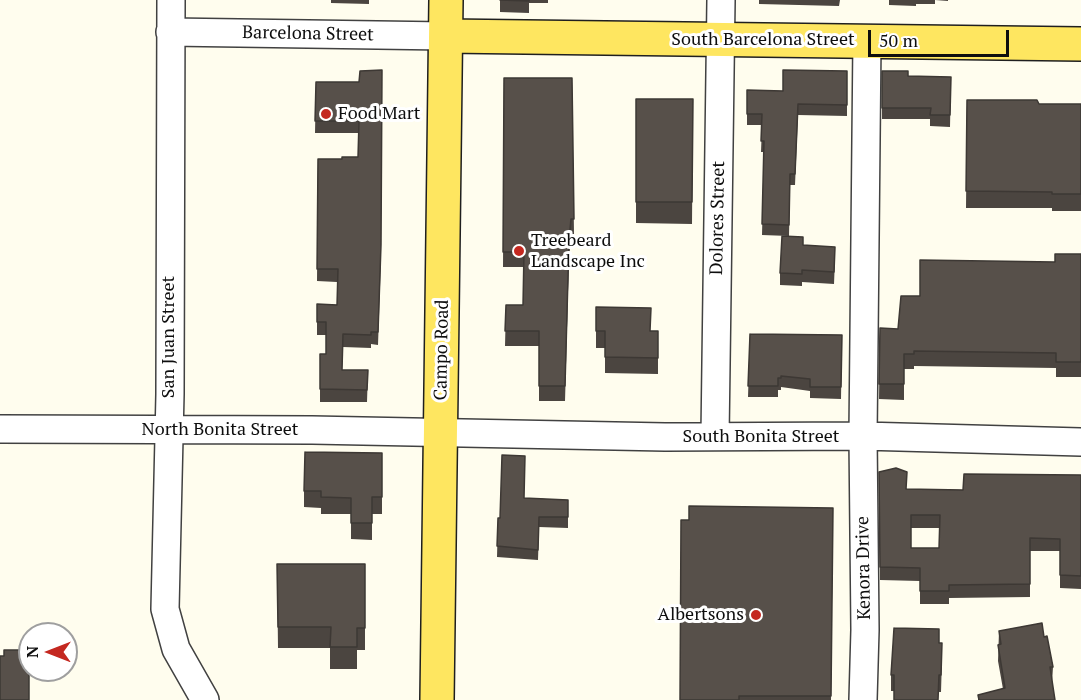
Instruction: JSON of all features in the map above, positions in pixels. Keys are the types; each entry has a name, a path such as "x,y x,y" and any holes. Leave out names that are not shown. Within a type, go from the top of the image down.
{"main road":[{"name":"Campo Road","path":"437,700 446,0"},
{"name":"South Barcelona Street","path":"446,36 1081,44"}],"street":[{"name":"San Juan Street","path":"171,0 169,430 165,609 176,649 205,700"},
{"name":"Dolores Street","path":"715,436 720,0"},
{"name":"Barcelona Street","path":"170,32 446,36"},
{"name":"Kenora Drive","path":"863,700 867,40"},
{"name":"North Bonita Street","path":"0,429 312,430 441,434"},
{"name":"South Bonita Street","path":"441,434 863,436 1081,442"}],"building":[{"path":"382,70 378,332 371,332 371,335 343,334 342,370 368,370 367,390 320,389 320,354 326,354 326,322 317,322 317,304 337,305 338,269 317,269 318,159 358,157 359,121 315,121 316,82 359,82 360,71"},
{"path":"783,70 847,71 847,105 798,104 795,174 790,174 789,225 762,224 764,141 761,141 762,114 747,114 747,90 783,91"},
{"path":"882,71 908,71 908,76 951,77 950,115 930,115 931,108 882,108"},
{"path":"504,78 572,78 574,219 571,219 569,240 565,386 539,386 539,331 505,331 506,305 523,305 524,252 503,252"},
{"path":"636,99 693,99 692,202 636,202"},
{"path":"967,100 1037,100 1039,104 1081,104 1081,194 966,191"},
{"path":"782,236 803,237 803,245 835,247 834,272 802,270 802,274 780,273"},
{"path":"1055,254 1081,254 1081,362 1056,362 1056,353 914,351 914,354 904,354 904,384 879,384 880,328 898,329 901,296 920,296 920,260 1055,262"},
{"path":"596,307 651,308 650,331 658,331 658,358 605,357 605,331 596,331"},
{"path":"750,334 842,335 841,387 810,387 810,379 781,376 778,378 778,386 748,386"},
{"path":"305,452 382,453 382,497 372,497 372,523 351,523 351,498 321,497 321,491 304,491"},
{"path":"502,455 525,456 524,498 568,500 568,517 539,517 538,550 497,546"},
{"path":"896,468 907,472 906,489 963,490 964,474 1081,475 1081,576 1060,575 1060,539 1030,538 1030,584 949,585 949,591 920,591 920,568 880,567 879,472","holes":["911,515 940,515 939,548 911,548"]},
{"name":"Albertsons","path":"689,506 833,508 831,696 739,696 739,700 680,700 681,520 689,520"},
{"path":"277,564 365,564 365,628 357,628 357,647 330,647 331,627 278,627"},
{"path":"1042,623 1053,667 1050,667 1055,700 979,700 978,695 1005,688 998,645 1001,644 999,631"},
{"path":"894,628 939,629 939,643 942,643 938,700 894,700 894,675 891,675"},
{"path":"4,650 18,650 18,682 29,682 29,700 0,700 0,656 4,656"}],"place":[{"name":"Food Mart","path":"326,114"},
{"name":"Treebeard Landscape Inc","path":"519,251"},
{"name":"Albertsons","path":"756,615"}]}
